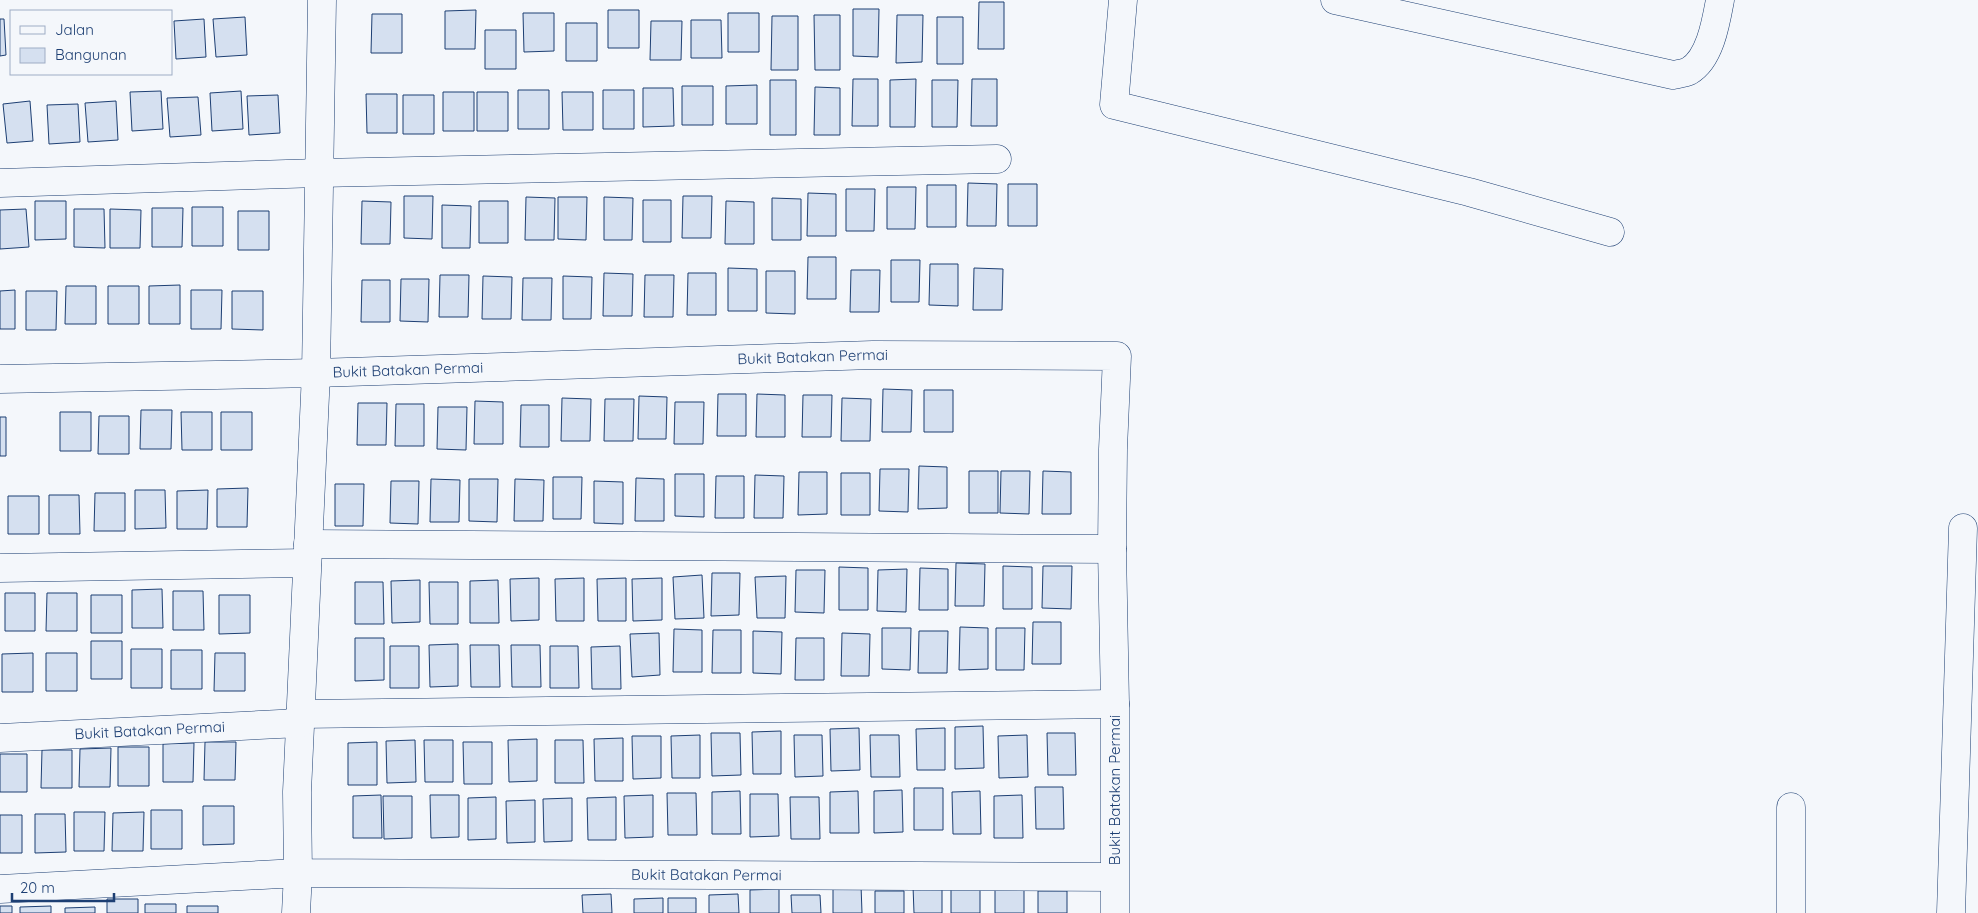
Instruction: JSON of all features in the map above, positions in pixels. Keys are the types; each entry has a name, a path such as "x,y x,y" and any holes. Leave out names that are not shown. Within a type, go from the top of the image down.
{"street":[{"name":"Bukit Batakan Permai","path":"298,873 297,792 316,373 322,0"},
{"path":"1123,0 1114,105 1469,192 1610,232"},
{"path":"1335,0 1673,75 1689,71 1706,53 1716,25 1720,0"},
{"path":"1,183 319,173 997,159"},
{"name":"Bukit Batakan Permai","path":"0,379 316,373 873,355 1117,356 1113,449 1112,550 1115,704 1115,913"},
{"path":"1951,913 1962,528"},
{"path":"0,568 307,554 1112,550"},
{"name":"Bukit Batakan Permai","path":"0,738 300,718 1115,704"},
{"path":"1791,807 1791,913"},
{"name":"Bukit Batakan Permai","path":"0,889 298,873 1114,877"},
{"path":"296,913 298,873"}],"building":[{"path":"979,2 1004,2 1004,49 978,49"},
{"path":"853,9 879,9 878,57 853,56"},
{"path":"476,10 475,49 445,49 445,11"},
{"path":"608,10 639,10 639,48 608,48"},
{"path":"523,13 554,13 554,51 524,52"},
{"path":"728,13 759,13 759,52 728,52"},
{"path":"372,14 402,14 402,53 371,53"},
{"path":"814,15 840,15 840,70 815,70"},
{"path":"897,15 923,15 922,62 896,63"},
{"path":"772,16 798,16 798,70 771,70"},
{"path":"245,17 247,55 216,57 213,19"},
{"path":"937,17 963,17 963,64 937,64"},
{"path":"0,19 4,19 6,55 0,56"},
{"path":"204,19 206,57 176,59 174,21"},
{"path":"691,20 721,20 722,58 691,58"},
{"path":"651,21 682,21 681,60 650,60"},
{"path":"566,23 597,23 597,61 566,61"},
{"path":"485,30 516,30 516,69 485,69"},
{"path":"853,79 878,79 878,126 852,126"},
{"path":"916,79 915,127 890,127 890,80"},
{"path":"972,79 997,79 997,126 971,126"},
{"path":"770,80 796,80 796,135 770,135"},
{"path":"932,80 958,80 957,127 932,127"},
{"path":"757,85 757,124 726,124 726,86"},
{"path":"682,86 713,86 713,125 682,125"},
{"path":"815,87 840,88 840,135 814,135"},
{"path":"643,88 673,88 674,126 643,127"},
{"path":"518,90 549,90 549,129 518,129"},
{"path":"603,90 634,90 634,129 603,129"},
{"path":"161,91 163,129 132,131 130,92"},
{"path":"241,91 243,129 212,131 210,93"},
{"path":"443,92 474,92 474,131 443,131"},
{"path":"477,92 508,92 508,131 477,131"},
{"path":"562,92 593,92 593,130 563,130"},
{"path":"366,94 397,94 397,133 367,133"},
{"path":"278,95 280,133 249,135 247,96"},
{"path":"403,95 434,95 434,134 403,134"},
{"path":"198,97 201,135 170,137 167,98"},
{"path":"30,101 33,141 7,143 3,104"},
{"path":"116,101 118,140 88,142 85,103"},
{"path":"78,104 80,142 49,144 47,105"},
{"path":"968,183 997,184 996,226 967,226"},
{"path":"1008,184 1037,184 1037,226 1008,226"},
{"path":"927,185 956,185 956,227 927,227"},
{"path":"887,187 916,187 915,229 887,229"},
{"path":"846,189 875,189 874,231 846,231"},
{"path":"808,193 836,194 836,236 807,236"},
{"path":"404,196 433,196 432,239 404,238"},
{"path":"683,196 712,196 711,238 682,238"},
{"path":"526,197 555,198 554,240 525,240"},
{"path":"558,197 587,197 586,240 558,239"},
{"path":"604,197 633,198 632,240 604,240"},
{"path":"772,198 801,199 801,240 772,240"},
{"path":"643,200 671,200 671,242 643,242"},
{"path":"35,201 66,201 66,239 35,240"},
{"path":"362,201 391,202 390,244 361,244"},
{"path":"479,201 508,201 508,243 479,243"},
{"path":"726,201 754,202 754,244 725,244"},
{"path":"442,205 471,206 470,248 442,248"},
{"path":"192,207 223,207 223,246 192,246"},
{"path":"152,208 183,208 182,247 152,247"},
{"path":"26,209 29,247 0,249 0,210"},
{"path":"74,209 104,209 105,248 74,247"},
{"path":"110,209 141,210 140,248 110,248"},
{"path":"238,211 269,211 269,250 238,250"},
{"path":"808,257 836,257 836,299 807,299"},
{"path":"891,260 920,260 919,302 891,302"},
{"path":"930,264 958,264 958,306 929,305"},
{"path":"728,268 757,269 757,311 728,311"},
{"path":"974,268 1003,269 1002,310 973,310"},
{"path":"851,270 880,270 879,312 850,312"},
{"path":"766,271 795,271 795,314 766,313"},
{"path":"604,273 633,274 632,316 603,316"},
{"path":"688,273 716,273 716,315 687,315"},
{"path":"440,275 469,275 468,317 439,317"},
{"path":"645,275 674,275 673,317 644,317"},
{"path":"483,276 512,277 511,319 482,319"},
{"path":"563,276 592,277 591,319 563,319"},
{"path":"523,278 552,278 551,320 522,320"},
{"path":"401,279 429,279 428,322 400,321"},
{"path":"362,280 390,280 390,322 361,322"},
{"path":"180,285 180,324 149,324 149,286"},
{"path":"66,286 96,286 96,324 65,324"},
{"path":"108,286 139,286 139,324 108,324"},
{"path":"15,290 15,329 0,329 0,291"},
{"path":"191,290 222,290 221,329 191,329"},
{"path":"26,291 57,291 56,330 26,330"},
{"path":"232,291 263,291 263,330 232,329"},
{"path":"883,389 912,390 911,432 882,432"},
{"path":"924,390 953,390 953,432 924,432"},
{"path":"718,394 746,394 746,436 717,436"},
{"path":"757,394 785,395 785,437 756,437"},
{"path":"803,395 832,395 831,437 802,437"},
{"path":"639,396 667,397 666,439 638,439"},
{"path":"562,398 591,399 590,441 561,441"},
{"path":"842,398 871,399 870,441 841,441"},
{"path":"605,399 634,399 633,441 604,441"},
{"path":"475,401 503,402 503,444 474,444"},
{"path":"675,402 704,402 703,444 674,444"},
{"path":"358,403 387,403 386,445 357,445"},
{"path":"396,404 424,404 424,446 395,446"},
{"path":"521,405 549,405 549,447 520,447"},
{"path":"438,407 467,407 466,450 437,449"},
{"path":"141,410 172,410 171,449 140,449"},
{"path":"60,412 91,412 91,451 60,451"},
{"path":"181,412 212,412 212,450 182,450"},
{"path":"221,412 252,412 252,450 221,450"},
{"path":"99,416 129,416 129,454 98,454"},
{"path":"0,417 6,417 6,456 0,456"},
{"path":"919,466 947,467 947,508 918,509"},
{"path":"880,469 909,469 908,512 879,511"},
{"path":"969,471 998,471 998,513 969,513"},
{"path":"1001,471 1030,471 1029,514 1000,513"},
{"path":"1043,471 1071,472 1071,514 1042,514"},
{"path":"799,472 827,472 827,514 798,515"},
{"path":"841,473 870,473 870,515 841,515"},
{"path":"675,474 704,474 704,517 675,516"},
{"path":"755,475 784,476 783,518 754,518"},
{"path":"716,476 744,476 744,518 715,518"},
{"path":"553,477 582,477 581,519 553,519"},
{"path":"636,478 664,479 664,521 635,521"},
{"path":"431,479 460,480 459,522 430,522"},
{"path":"469,479 498,479 497,522 469,521"},
{"path":"515,479 544,480 543,521 514,521"},
{"path":"391,481 419,481 418,524 390,523"},
{"path":"594,481 623,482 623,524 594,523"},
{"path":"335,484 364,484 363,526 335,526"},
{"path":"248,488 247,527 217,527 217,489"},
{"path":"135,490 165,490 166,528 135,529"},
{"path":"208,490 207,529 177,529 177,491"},
{"path":"95,493 125,493 125,531 94,531"},
{"path":"49,495 79,495 80,534 49,534"},
{"path":"8,496 39,496 39,534 8,534"},
{"path":"956,563 985,564 984,606 955,606"},
{"path":"1003,566 1032,567 1032,609 1003,609"},
{"path":"1043,566 1072,566 1071,609 1042,608"},
{"path":"839,567 868,568 868,610 839,610"},
{"path":"920,568 948,569 948,610 919,610"},
{"path":"907,569 906,612 877,611 878,570"},
{"path":"796,570 825,570 824,613 795,612"},
{"path":"712,573 740,573 739,615 711,616"},
{"path":"702,575 704,618 675,619 673,577"},
{"path":"786,576 785,618 757,618 755,577"},
{"path":"539,578 539,620 511,621 510,579"},
{"path":"584,578 584,621 556,621 555,579"},
{"path":"626,578 626,621 598,621 597,579"},
{"path":"662,578 662,620 633,621 632,579"},
{"path":"420,580 420,622 392,623 391,581"},
{"path":"498,580 499,623 470,623 470,581"},
{"path":"355,582 383,582 384,624 355,624"},
{"path":"429,582 458,582 458,624 430,624"},
{"path":"162,589 163,628 132,628 132,590"},
{"path":"173,591 203,591 204,630 173,630"},
{"path":"5,593 35,593 35,631 5,631"},
{"path":"47,593 77,593 77,631 46,631"},
{"path":"91,595 122,595 122,633 91,633"},
{"path":"219,595 250,595 250,633 219,634"},
{"path":"1033,622 1061,622 1061,664 1032,664"},
{"path":"960,627 988,628 988,669 959,670"},
{"path":"882,628 911,628 910,670 882,669"},
{"path":"996,628 1025,628 1024,670 996,670"},
{"path":"674,629 702,630 702,672 673,672"},
{"path":"713,630 741,630 741,673 712,673"},
{"path":"753,631 782,632 781,674 753,673"},
{"path":"919,631 948,631 947,673 918,673"},
{"path":"659,633 660,675 632,677 630,634"},
{"path":"842,633 870,634 869,676 841,676"},
{"path":"355,638 384,638 384,680 355,681"},
{"path":"796,638 824,638 824,680 795,680"},
{"path":"91,641 122,641 122,679 91,679"},
{"path":"458,644 458,686 430,687 429,645"},
{"path":"470,645 499,645 500,687 471,687"},
{"path":"511,645 540,645 541,687 512,687"},
{"path":"390,646 419,646 419,688 390,688"},
{"path":"550,646 578,646 579,688 550,688"},
{"path":"620,646 621,689 592,689 591,647"},
{"path":"131,649 162,649 162,688 131,688"},
{"path":"171,650 202,650 202,689 171,689"},
{"path":"33,653 33,692 2,692 2,654"},
{"path":"46,653 77,653 77,691 46,691"},
{"path":"215,653 245,653 245,691 214,691"},
{"path":"983,726 984,768 955,769 955,727"},
{"path":"859,728 860,770 831,771 830,729"},
{"path":"945,728 945,770 917,770 916,729"},
{"path":"781,731 781,774 753,774 752,732"},
{"path":"711,733 740,733 741,775 712,776"},
{"path":"1047,733 1075,733 1076,775 1048,775"},
{"path":"700,735 700,778 672,778 671,736"},
{"path":"794,735 822,735 823,776 795,777"},
{"path":"870,735 899,735 900,777 871,777"},
{"path":"1027,735 1028,777 999,778 998,736"},
{"path":"632,736 661,736 661,778 633,779"},
{"path":"623,738 623,781 595,781 594,739"},
{"path":"537,739 537,781 509,782 508,740"},
{"path":"415,740 416,782 387,783 386,741"},
{"path":"424,740 453,740 453,782 425,782"},
{"path":"555,740 583,740 584,783 555,783"},
{"path":"205,742 236,742 235,780 204,780"},
{"path":"377,742 377,785 348,785 348,743"},
{"path":"463,742 492,742 492,784 464,784"},
{"path":"194,743 193,782 163,782 163,744"},
{"path":"118,747 149,747 149,786 118,786"},
{"path":"111,748 110,787 79,787 80,749"},
{"path":"42,750 72,750 72,788 41,788"},
{"path":"0,754 27,754 27,792 0,792"},
{"path":"1035,787 1063,787 1064,829 1036,829"},
{"path":"914,788 943,788 943,830 914,830"},
{"path":"902,790 903,832 874,833 874,791"},
{"path":"740,791 741,834 712,834 712,792"},
{"path":"858,791 859,833 830,833 830,792"},
{"path":"980,791 981,834 953,834 952,792"},
{"path":"667,793 696,793 697,835 668,835"},
{"path":"750,794 778,794 779,836 750,837"},
{"path":"381,795 382,838 353,838 353,796"},
{"path":"430,795 459,795 459,837 431,838"},
{"path":"653,795 653,837 625,838 624,796"},
{"path":"1022,795 1023,838 994,838 994,796"},
{"path":"383,796 412,796 412,838 384,839"},
{"path":"496,797 496,839 468,840 468,798"},
{"path":"616,797 616,840 588,840 587,798"},
{"path":"790,797 819,797 820,839 791,839"},
{"path":"572,798 572,841 544,842 543,799"},
{"path":"535,800 535,842 507,843 506,801"},
{"path":"203,806 234,806 234,844 203,845"},
{"path":"151,810 182,810 182,849 151,849"},
{"path":"74,812 105,812 104,851 74,851"},
{"path":"144,812 143,851 112,851 113,813"},
{"path":"35,814 65,814 66,852 35,853"},
{"path":"0,815 22,815 22,853 0,853"},
{"path":"980,882 980,913 951,913 951,883"},
{"path":"861,885 862,913 833,913 833,886"},
{"path":"913,886 942,886 942,913 914,913"},
{"path":"1024,888 1024,913 995,913 995,889"},
{"path":"779,889 779,913 750,913 750,890"},
{"path":"875,891 904,891 904,913 875,913"},
{"path":"1038,891 1067,891 1067,913 1038,913"},
{"path":"611,894 612,913 583,913 582,895"},
{"path":"738,894 739,913 709,913 709,895"},
{"path":"791,895 820,895 821,913 792,913"},
{"path":"663,898 663,913 634,913 634,899"},
{"path":"668,898 696,898 696,913 668,913"},
{"path":"107,899 138,899 138,913 107,913"},
{"path":"145,904 176,904 176,913 145,913"},
{"path":"0,906 12,906 12,913 0,913"},
{"path":"51,906 51,913 20,913 20,907"},
{"path":"187,906 218,906 218,913 187,913"},
{"path":"95,907 95,913 65,913 65,908"}]}
